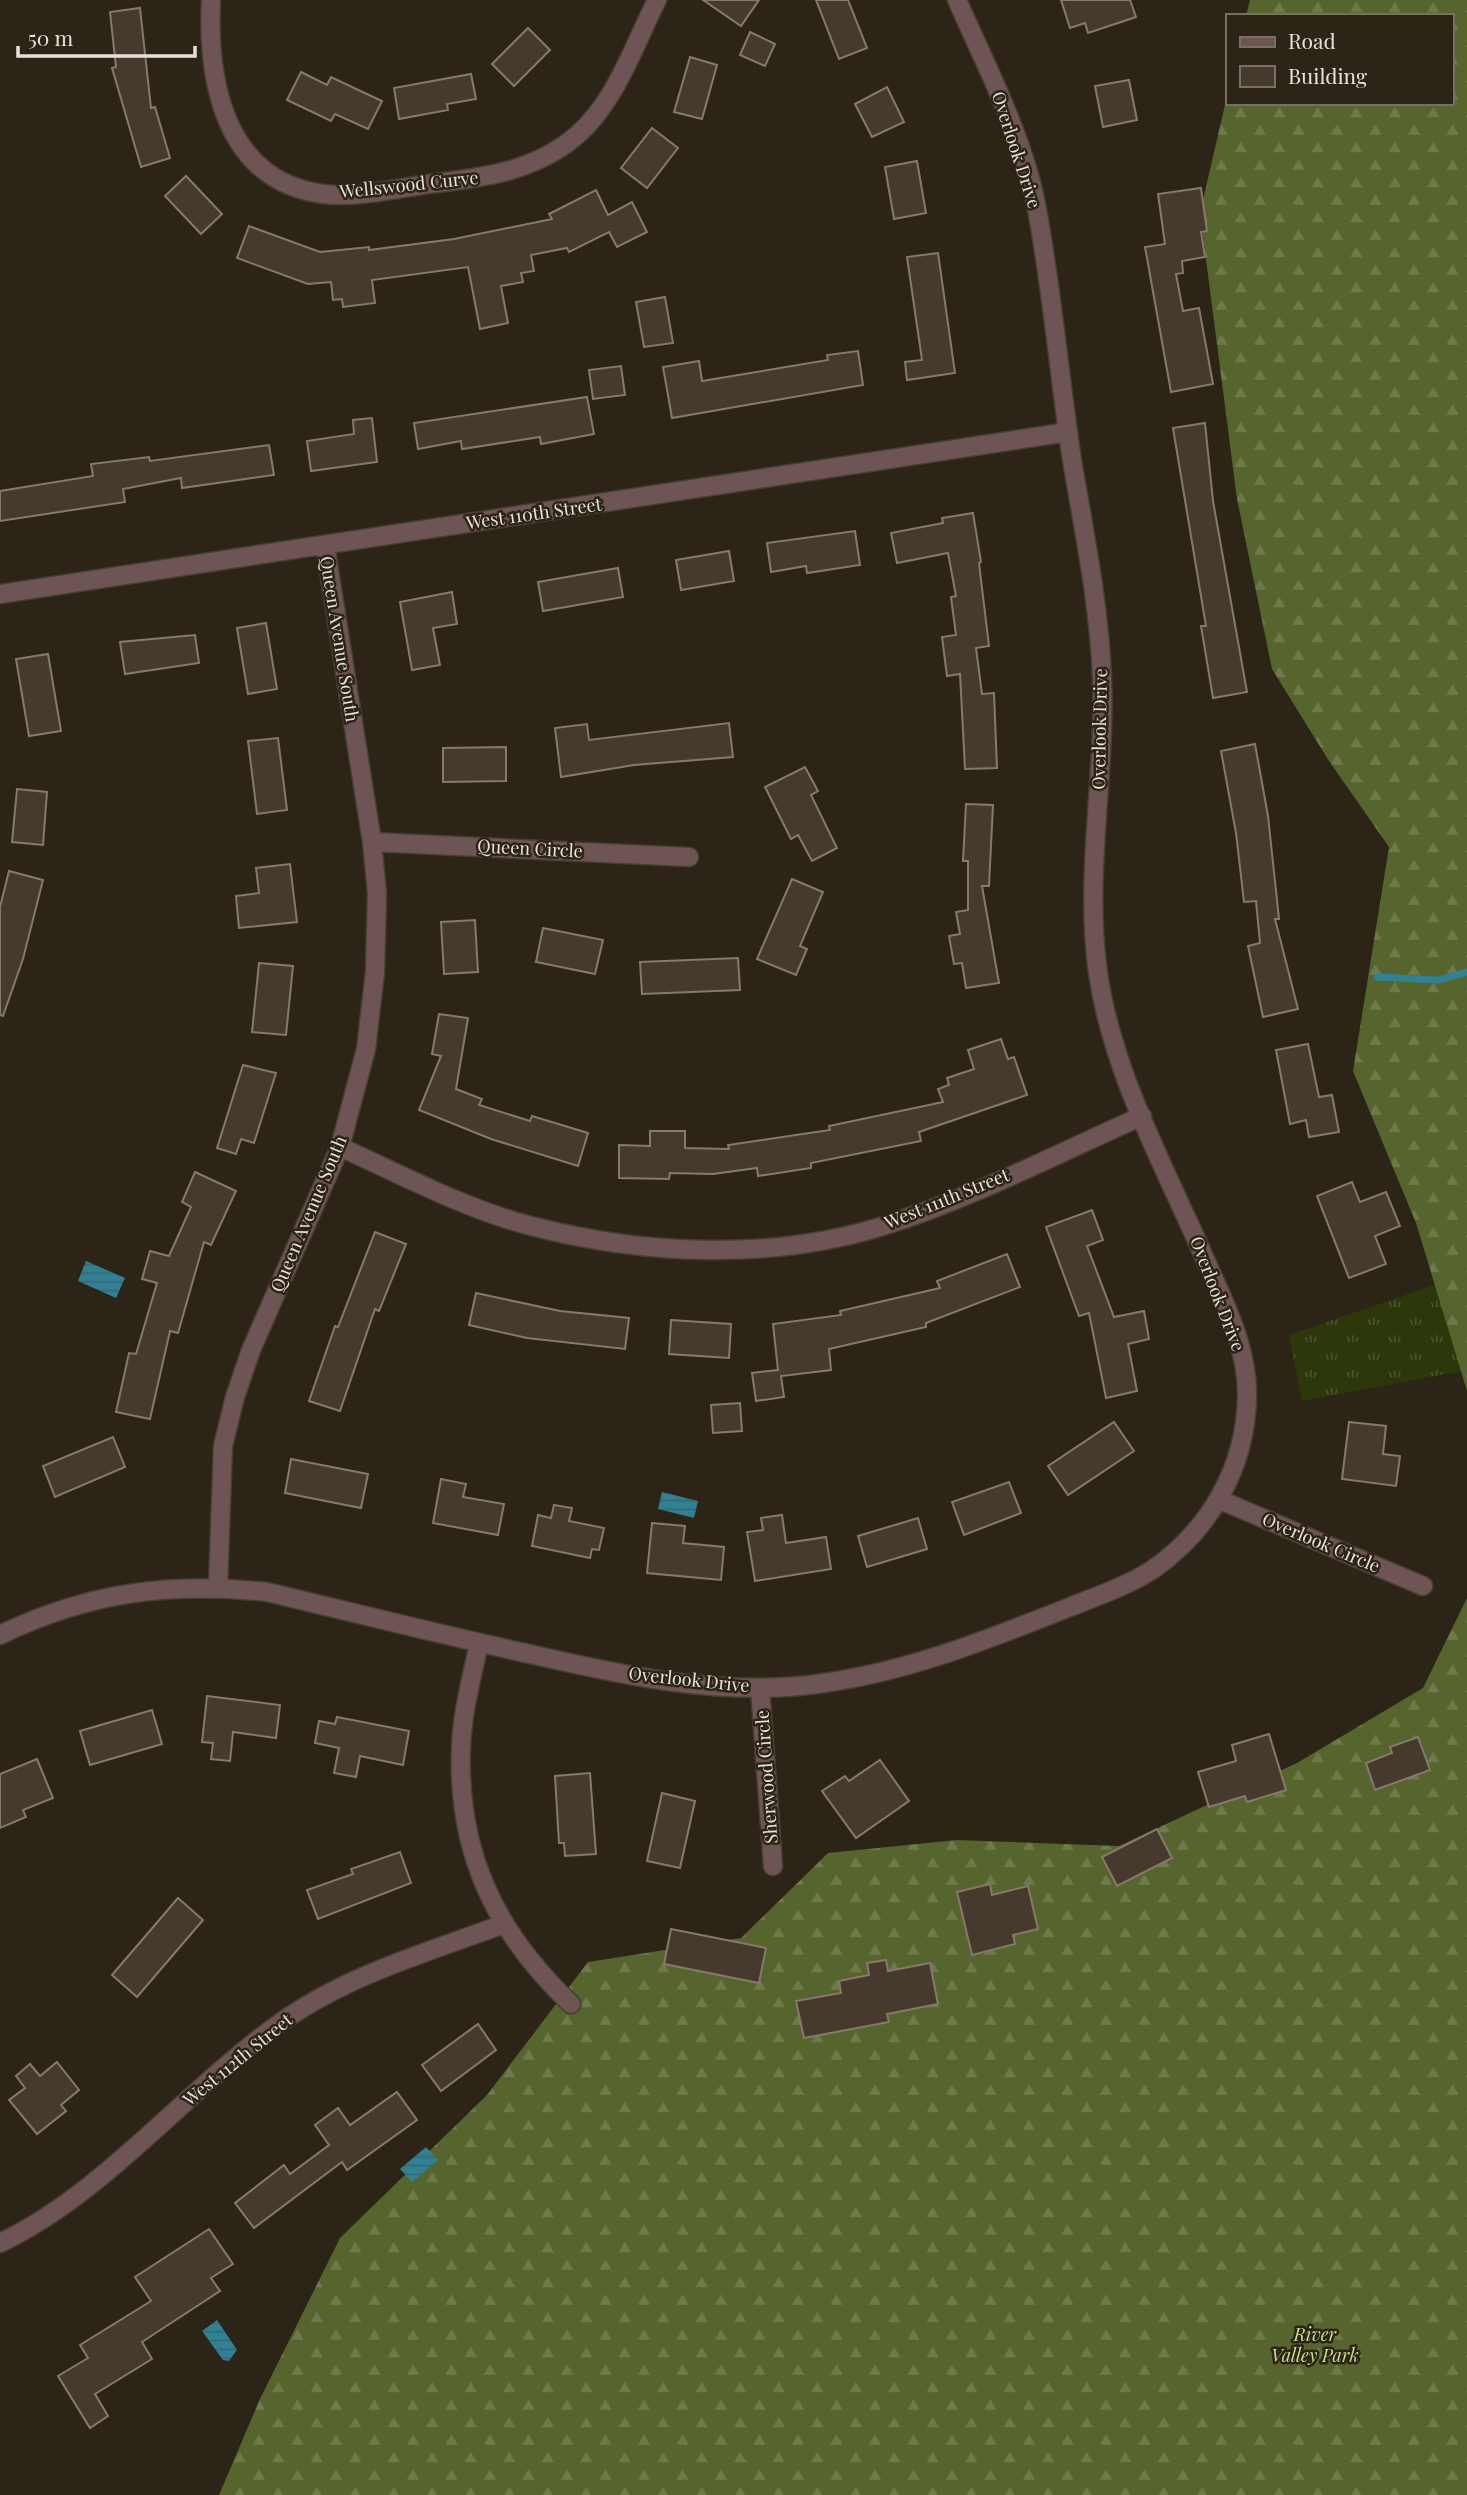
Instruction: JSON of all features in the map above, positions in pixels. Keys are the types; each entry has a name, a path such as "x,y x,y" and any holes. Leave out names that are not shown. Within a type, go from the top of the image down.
{"street":[{"name":"Wellswood Curve","path":"211,0 215,84 224,116 240,145 272,174 291,185 323,194 355,194 484,177 517,169 550,155 576,135 601,110 657,0"},
{"name":"Overlook Drive","path":"0,1635 45,1613 105,1596 168,1588 218,1587 267,1592 598,1670 693,1685 760,1688 820,1684 895,1670 967,1647 1107,1592 1147,1573 1182,1547 1220,1500 1231,1477 1244,1434 1248,1391 1241,1348 1142,1115 1116,1046 1098,975 1093,902 1103,752 1097,600 1068,432 1035,199 1003,106 957,0"},
{"name":"West 110th Street","path":"0,594 1068,432"},
{"name":"Queen Avenue South","path":"218,1587 223,1446 235,1397 251,1350 340,1147 366,1049 375,972 377,893 372,842 324,545"},
{"name":"Queen Circle","path":"372,842 689,857"},
{"name":"West 111th Street","path":"340,1147 461,1202 529,1226 603,1242 640,1246 677,1249 751,1248 816,1241 881,1226 944,1204 1142,1115"},
{"name":"Overlook Circle","path":"1220,1500 1423,1586"},
{"path":"479,1643 461,1747 463,1798 471,1850 489,1899 504,1924 538,1973 570,2004"},
{"name":"Sherwood Circle","path":"760,1688 773,1866"},
{"name":"West 112th Street","path":"0,2243 60,2208 280,2023 333,1990 504,1924"}],"green space":[{"path":"1250,0 1467,0 1467,1391 1416,1223 1353,1071 1389,847 1329,761 1272,669 1237,499 1200,213 1226,100 1226,105 1453,105 1453,14 1246,14"},
{"path":"1467,1274 1467,1370 1302,1401 1289,1335"},
{"name":"River Valley Park","path":"1467,1598 1467,2495 219,2495 260,2399 340,2238 487,2095 588,1962 741,1938 828,1853 957,1840 1119,1846 1297,1763 1423,1688"}],"water":[{"path":"86,1261 125,1278 116,1298 78,1281"},
{"path":"662,1492 698,1501 694,1518 658,1509"},
{"path":"426,2147 438,2160 412,2182 400,2169"},
{"path":"217,2320 237,2350 229,2361 223,2360 202,2331"}],"building":[{"path":"703,0 759,0 741,26"},
{"path":"816,0 848,0 867,48 839,59"},
{"path":"1061,0 1130,0 1136,17 1088,33 1085,23 1070,28"},
{"path":"140,8 151,108 155,107 170,158 141,167 112,68 116,67 110,12"},
{"path":"528,28 550,50 514,86 492,64"},
{"path":"750,32 775,44 765,66 740,55"},
{"path":"690,57 717,65 702,119 674,112"},
{"path":"301,72 327,85 331,77 382,101 368,129 335,114 331,121 287,100"},
{"path":"471,74 476,99 447,104 448,110 399,119 394,88"},
{"path":"1129,80 1137,120 1103,127 1095,86"},
{"path":"887,87 904,122 872,137 855,104"},
{"path":"652,128 678,148 647,188 621,168"},
{"path":"917,161 926,213 894,219 885,167"},
{"path":"186,176 222,214 201,234 165,196"},
{"path":"1201,188 1207,231 1201,232 1205,257 1182,261 1183,273 1176,274 1183,311 1199,308 1213,384 1171,392 1145,247 1165,244 1158,194"},
{"path":"596,190 608,215 632,202 647,232 617,247 609,232 569,252 567,248 531,255 534,271 521,273 523,282 501,286 508,323 480,329 468,267 372,280 375,303 343,307 342,299 333,300 331,282 308,284 237,258 249,226 320,252 369,247 369,250 454,239 552,219 549,214"},
{"path":"938,253 955,373 907,380 905,362 922,360 907,257"},
{"path":"665,297 673,343 644,347 636,302"},
{"path":"858,351 863,385 672,418 663,367 699,361 702,381 828,360 827,355"},
{"path":"621,366 625,395 593,399 589,370"},
{"path":"587,397 594,434 541,444 540,437 462,449 461,441 418,449 414,423"},
{"path":"372,418 377,462 311,471 307,441 354,434 353,420"},
{"path":"1205,423 1213,501 1247,692 1213,698 1201,626 1206,626 1173,428"},
{"path":"269,445 274,475 182,488 181,478 123,489 125,502 0,521 0,491 93,476 91,464 149,457 150,461"},
{"path":"973,513 989,646 976,648 982,694 994,693 997,768 965,769 960,674 947,676 942,637 956,635 951,597 956,596 948,553 897,563 891,533 943,523 942,518"},
{"path":"855,531 860,565 807,573 806,566 771,572 767,543"},
{"path":"729,551 734,581 681,590 676,560"},
{"path":"618,568 623,597 543,611 538,582"},
{"path":"452,592 457,624 433,628 440,665 412,670 400,602"},
{"path":"266,623 277,689 248,694 237,628"},
{"path":"195,635 199,663 125,674 120,642"},
{"path":"48,654 61,731 29,736 16,659"},
{"path":"729,723 733,757 634,765 561,777 555,728 587,724 589,740"},
{"path":"278,738 287,810 257,814 248,741"},
{"path":"1255,744 1268,816 1279,919 1275,919 1298,1009 1263,1017 1248,946 1260,943 1256,901 1244,902 1236,833 1221,751"},
{"path":"506,747 506,781 443,782 443,748"},
{"path":"805,767 818,791 811,795 837,848 812,861 798,835 791,839 765,787"},
{"path":"17,789 47,792 43,845 12,842"},
{"path":"966,804 993,805 989,886 982,886 999,983 966,988 962,963 954,964 949,936 960,934 956,912 968,910 968,861 963,861"},
{"path":"290,864 297,922 239,928 236,896 259,893 256,868"},
{"path":"9,871 43,880 23,959 3,1016 0,1015 0,907"},
{"path":"792,879 823,892 800,946 807,949 796,975 757,959"},
{"path":"475,920 478,972 444,974 441,922"},
{"path":"543,928 603,940 595,974 536,962"},
{"path":"738,958 740,990 642,994 640,962"},
{"path":"259,963 293,966 286,1035 252,1032"},
{"path":"439,1014 468,1018 456,1089 482,1099 479,1105 530,1121 532,1116 588,1133 578,1166 491,1139 419,1110 441,1056 432,1054"},
{"path":"1001,1039 1008,1059 1014,1057 1027,1095 919,1132 921,1141 811,1163 811,1168 758,1176 757,1168 713,1174 670,1173 669,1179 619,1178 619,1145 650,1146 650,1131 685,1131 685,1148 729,1149 728,1145 830,1130 829,1126 943,1102 938,1089 949,1085 947,1078 974,1069 968,1050"},
{"path":"1308,1044 1319,1097 1332,1095 1339,1132 1309,1137 1306,1120 1290,1124 1276,1050"},
{"path":"243,1065 276,1073 254,1143 241,1139 236,1154 217,1148"},
{"path":"195,1172 236,1191 211,1245 204,1242 178,1333 170,1331 150,1419 116,1412 129,1353 136,1354 157,1283 142,1279 150,1251 169,1256 191,1207 182,1202"},
{"path":"1352,1182 1360,1202 1386,1192 1400,1226 1375,1236 1386,1264 1349,1278 1317,1196"},
{"path":"1092,1210 1103,1240 1087,1246 1114,1317 1144,1311 1149,1339 1128,1344 1137,1391 1106,1398 1089,1313 1079,1316 1046,1227"},
{"path":"375,1232 406,1244 379,1311 375,1309 340,1411 309,1401 335,1326 338,1327"},
{"path":"1007,1254 1020,1287 926,1323 926,1327 829,1349 831,1370 781,1376 784,1397 756,1401 752,1373 778,1370 773,1324 841,1315 840,1311 940,1288 937,1281"},
{"path":"476,1293 560,1311 629,1318 625,1349 527,1338 469,1325"},
{"path":"671,1320 731,1324 729,1358 669,1354"},
{"path":"740,1403 742,1431 713,1433 711,1405"},
{"path":"1114,1422 1134,1451 1068,1495 1048,1466"},
{"path":"1349,1422 1386,1426 1383,1454 1400,1456 1396,1486 1342,1479"},
{"path":"113,1437 125,1467 55,1497 43,1466"},
{"path":"291,1459 368,1474 361,1508 285,1493"},
{"path":"441,1479 466,1484 463,1497 504,1504 498,1535 433,1523"},
{"path":"1009,1482 1021,1513 964,1535 952,1502"},
{"path":"554,1505 572,1508 569,1521 604,1528 599,1550 592,1549 590,1558 532,1546 538,1515 551,1518"},
{"path":"782,1515 786,1543 826,1537 831,1569 755,1581 747,1532 763,1530 761,1518"},
{"path":"918,1518 927,1549 867,1567 858,1536"},
{"path":"652,1523 685,1526 683,1543 724,1547 721,1580 647,1573"},
{"path":"207,1696 280,1705 276,1738 233,1732 230,1761 211,1759 213,1743 202,1742"},
{"path":"152,1710 162,1744 90,1765 80,1731"},
{"path":"337,1717 409,1731 403,1765 360,1756 356,1777 334,1773 339,1748 315,1743 319,1721 335,1724"},
{"path":"1269,1734 1286,1790 1247,1802 1245,1796 1209,1807 1198,1772 1236,1761 1232,1745"},
{"path":"1418,1737 1430,1770 1375,1790 1366,1763 1392,1753 1390,1747"},
{"path":"37,1759 53,1798 23,1810 26,1817 0,1828 0,1774"},
{"path":"880,1760 909,1801 856,1838 822,1791 845,1776 849,1781"},
{"path":"590,1773 596,1854 565,1856 564,1843 559,1843 555,1776"},
{"path":"662,1793 695,1801 680,1868 647,1861"},
{"path":"1157,1829 1172,1858 1117,1886 1102,1857"},
{"path":"400,1852 411,1883 318,1919 307,1890 353,1874 351,1869"},
{"path":"990,1884 992,1895 1028,1886 1038,1929 1013,1935 1015,1944 972,1955 957,1892"},
{"path":"178,1898 203,1920 137,1997 112,1975"},
{"path":"671,1929 766,1948 759,1983 664,1964"},
{"path":"886,1960 888,1971 930,1963 938,2004 887,2014 889,2022 804,2038 796,2001 841,1993 839,1981 869,1975 867,1963"},
{"path":"478,2024 496,2050 441,2091 422,2065"},
{"path":"57,2062 79,2090 61,2105 66,2111 37,2134 9,2100 25,2088 16,2076 30,2064 40,2076"},
{"path":"397,2092 417,2120 347,2170 342,2162 254,2228 235,2203 284,2165 290,2174 329,2145 315,2125 338,2108 350,2125"},
{"path":"209,2229 233,2264 211,2278 220,2291 142,2342 152,2359 95,2394 108,2416 90,2428 58,2376 88,2358 80,2345 151,2301 135,2277"}],"waterway":[{"path":"1377,977 1439,980 1467,972"}]}
